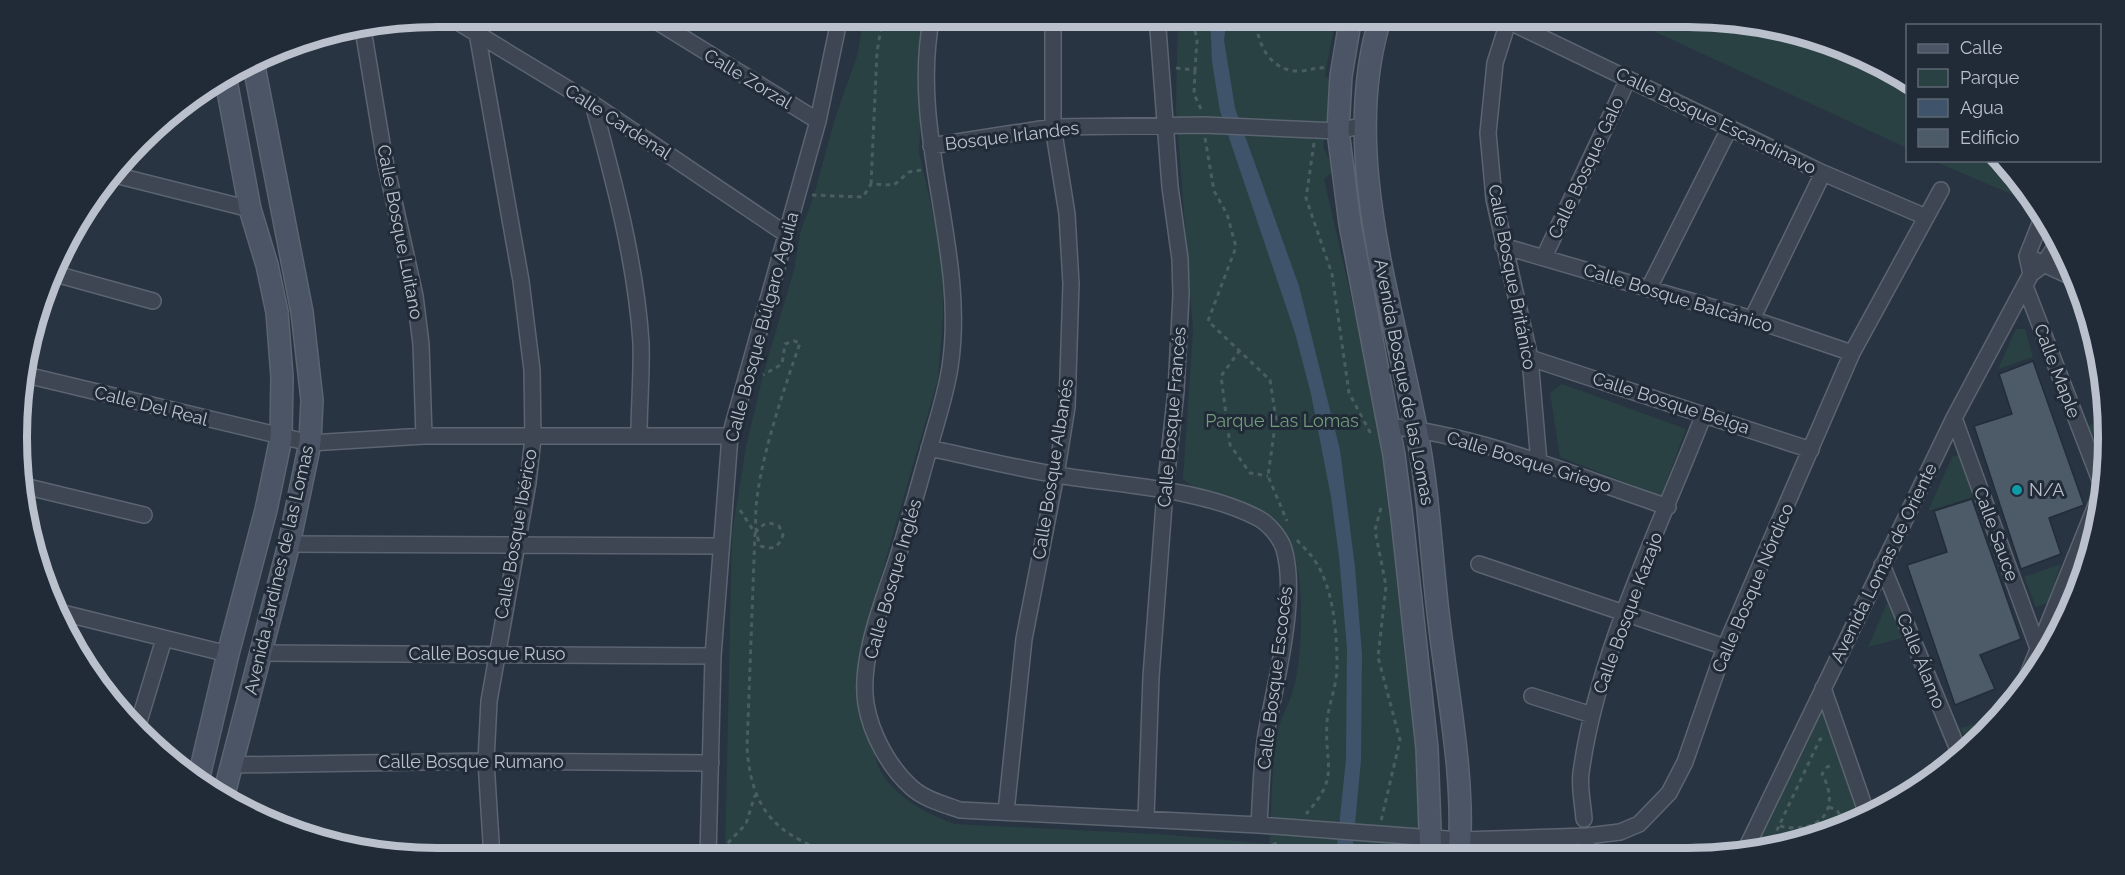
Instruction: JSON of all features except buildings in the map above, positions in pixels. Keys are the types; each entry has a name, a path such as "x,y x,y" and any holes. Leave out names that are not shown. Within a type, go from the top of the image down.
{"street":[{"name":"Calle Cardenal","path":"467,27 593,104 786,234"},
{"name":"Calle Zorzal","path":"666,27 818,122"},
{"name":"Calle Bosque Búlgaro Aguila","path":"708,848 713,656 719,546 730,436 818,122 838,27"},
{"name":"Calle Bosque Inglés","path":"931,27 928,85 931,146 948,254 953,329 950,367 918,495 880,609 865,674 866,705 875,733 888,759 911,787 933,800 960,810 1146,818 1378,834 1432,847 1460,848"},
{"name":"Calle Bosque Albanés","path":"1006,812 1024,639 1067,407 1071,284 1067,214 1053,127 1053,27"},
{"name":"Calle Bosque Francés","path":"1146,818 1151,677 1165,491 1176,391 1181,295 1180,259 1165,126 1157,27"},
{"name":"Avenida Bosque de las Lomas","path":"1350,27 1341,76 1338,130 1352,236 1388,426 1407,559 1427,748 1432,847"},
{"name":"Avenida Bosque de las Lomas","path":"1379,27 1370,71 1365,125 1378,247 1417,429 1429,508 1460,798 1460,848"},
{"name":"Calle Bosque Británico","path":"1506,27 1495,63 1488,133 1494,199 1530,358 1539,463"},
{"name":"Calle Bosque Escandinavo","path":"1525,27 1823,173 1926,217"},
{"name":"Calle Bosque Ibérico","path":"477,33 521,281 532,370 533,438 528,483 489,701 486,761 491,848"},
{"name":"Calle Bosque Luitano","path":"364,34 384,156 415,296 421,344 424,436"},
{"name":"Avenida Jardines de las Lomas","path":"225,789 289,544 310,443 312,400 309,358 255,70"},
{"name":"Calle Bosque Galo","path":"1544,257 1628,78"},
{"name":"Avenida Jardines de las Lomas","path":"200,772 266,510 281,438 282,377 277,312 267,265 250,209 227,85"},
{"path":"593,104 613,178 635,294 641,343 639,435"},
{"name":"Bosque Irlandes","path":"931,146 1053,127 1204,124 1338,130 1365,125"},
{"path":"1649,288 1730,127"},
{"path":"1752,319 1823,173"},
{"path":"121,177 250,209"},
{"name":"Calle Bosque Nórdico","path":"1460,848 1620,832 1639,824 1670,793 1685,762 1725,647 1852,353 1941,190"},
{"path":"2039,226 2027,256 2033,275 2066,278"},
{"name":"Calle Bosque Balcánico","path":"1503,246 1752,319 1852,353"},
{"name":"Avenida Lomas de Oriente","path":"1749,843 1954,418 2033,275 2052,250"},
{"path":"60,275 153,301"},
{"name":"Calle Maple","path":"2033,275 2097,465"},
{"name":"Calle Bosque Belga","path":"1530,358 1812,450"},
{"name":"Calle Del Real","path":"32,376 281,438 310,443 424,436 533,438 639,435 730,436"},
{"name":"Calle Bosque Kazajo","path":"1584,819 1581,775 1592,715 1625,612 1704,414"},
{"name":"Calle Sauce","path":"1954,418 2038,651"},
{"name":"Calle Bosque Griego","path":"1388,426 1417,429 1539,463 1668,507"},
{"name":"Calle Bosque Escocés","path":"929,448 1056,475 1165,491 1217,503 1260,519 1275,533 1284,549 1287,574 1286,609 1278,682 1267,731 1259,825"},
{"path":"31,488 144,514"},
{"path":"2038,651 2088,525"},
{"path":"289,544 515,547 719,546"},
{"path":"1407,559 1433,560"},
{"path":"1479,564 1725,647"},
{"name":"Calle Álamo","path":"1882,565 1957,747"},
{"path":"67,614 228,654"},
{"path":"140,720 164,639"},
{"name":"Calle Bosque Ruso","path":"260,653 713,656"},
{"path":"1823,688 1865,808"},
{"path":"1532,696 1592,715"},
{"name":"Calle Bosque Rumano","path":"231,765 486,761 711,763"},
{"path":"1587,836 1587,848"}],"path":[{"path":"798,194 863,197 871,184 876,52 881,27"},
{"path":"1194,27 1197,40 1194,94 1201,103 1214,191 1227,213 1236,247 1208,321 1270,380 1276,419 1268,476 1287,523"},
{"path":"1256,27 1256,35 1265,55 1281,66 1301,71 1319,67 1329,68"},
{"path":"1159,62 1177,68 1195,70"},
{"path":"1316,129 1306,198 1332,274 1349,393 1371,434 1373,445"},
{"path":"871,184 894,185 909,172 934,168"},
{"path":"746,376 772,371 782,364 785,344 794,341 800,343 772,424 762,472 755,533 747,748 749,772 755,795 775,824 823,848"},
{"path":"1240,350 1221,376 1230,445 1250,473 1268,476"},
{"path":"724,495 735,502 761,546 773,549 779,544 783,535 779,526 771,523 764,524 755,533"},
{"path":"1380,848 1378,834 1400,740 1378,657 1386,586 1375,530 1384,498"},
{"path":"1291,532 1316,562 1331,598 1337,669 1328,708 1326,737 1326,753 1331,768"},
{"path":"1773,839 1820,739 1825,740 1828,748"},
{"path":"1831,756 1837,774"},
{"path":"1779,826 1801,826 1819,822 1829,807 1830,791 1822,774 1827,767 1834,764"},
{"path":"727,848 725,846 746,824 755,795"},
{"path":"1829,807 1837,810 1842,818"},
{"path":"1800,832 1801,826"}],"green space":[{"name":"Parque Las Lomas","path":"862,27 925,27 919,152 942,254 943,315 938,379 860,648 858,662 861,709 881,772 904,798 935,816 955,824 1172,835 1269,844 1276,742 1279,725 1297,675 1301,631 1299,582 1296,559 1289,540 1280,527 1257,512 1206,493 1183,479 1193,330 1176,108 1178,27 1334,27 1325,75 1332,84 1323,147 1334,170 1324,179 1382,432 1422,757 1426,848 725,848 732,533 746,447 763,375 794,270 801,230 814,195 835,118 857,56"},
{"path":"1645,27 1714,28 1768,35 1819,49 1869,69 1906,90 1906,148"},
{"path":"1936,162 1992,162 2021,198"},
{"path":"2016,329 2025,329 2033,357 1998,369"},
{"path":"1562,384 1686,429 1661,496 1560,457 1550,393"},
{"path":"2097,423 2098,448 2086,426"},
{"path":"1959,455 1973,497 1928,511 1952,457"},
{"path":"2061,564 2048,602 2036,607 2024,577"},
{"path":"1888,601 1902,638 1868,647"},
{"path":"1823,698 1857,812 1794,834 1753,842"},
{"path":"1984,722 1966,739 1960,728"},
{"path":"1695,842 1706,847 1692,848"}],"water":[{"path":"1210,27 1226,27 1224,40 1235,108 1299,286 1340,450 1355,567 1362,654 1361,760 1353,848 1337,848 1346,759 1347,648 1331,497 1311,394 1295,333 1220,111 1212,62"}],"place":[{"name":"N/A","path":"2017,490"}]}
